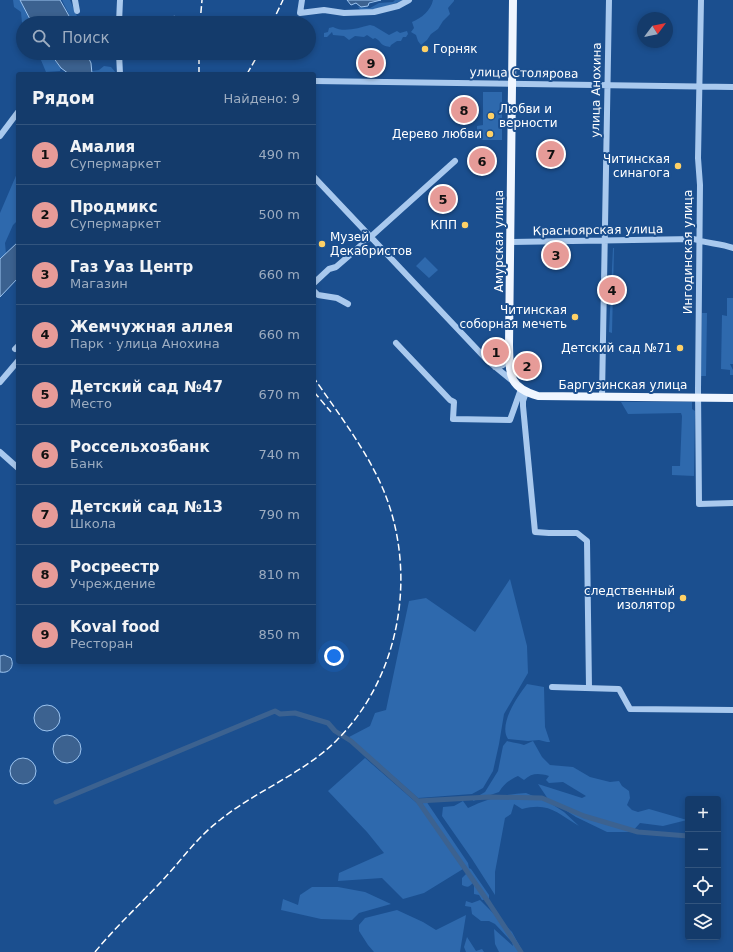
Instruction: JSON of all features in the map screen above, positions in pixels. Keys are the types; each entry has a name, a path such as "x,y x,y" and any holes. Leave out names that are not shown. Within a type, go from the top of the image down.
{"main road":[{"name":"Амурская улица","path":"513,0 509,359 510,371 521,389"},
{"name":"Баргузинская улица","path":"521,389 538,396 733,398"}],"street":[{"path":"75,0 77,11"},
{"path":"119,16 120,0"},
{"path":"302,0 300,12 324,10 344,13 374,12 398,6 409,0"},
{"name":"улица Анохина","path":"602,396 609,0"},
{"name":"Ингодинская улица","path":"701,0 698,158 699,504 733,503"},
{"path":"119,60 120,72"},
{"name":"улица Столярова","path":"316,81 733,87"},
{"path":"0,136 16,115"},
{"path":"316,281 328,269 336,267 371,237 455,161"},
{"path":"316,179 483,356 521,389 510,420 453,419 454,402 450,400 396,343"},
{"name":"Красноярская улица","path":"511,242 694,239 708,244 723,244 733,248"},
{"path":"316,293 318,295 337,298 348,304"},
{"path":"495,367 503,365 509,359"},
{"path":"0,382 16,363"},
{"name":"Амурская улица","path":"521,389 535,532 578,533 587,541 589,688"},
{"path":"0,452 16,466"},
{"path":"552,687 619,689 630,708 733,710"}],"shaded area":[{"path":"13,0 20,0 28,16 21,16 21,12 14,7"},
{"path":"20,0 60,0 69,16 28,16"},
{"path":"62,0 70,0 77,16 70,16"},
{"path":"347,0 381,0 369,3 368,6 361,7 356,3 351,5"},
{"path":"395,0 404,0 376,10 361,11 358,7 370,8 379,3 393,2"},
{"path":"433,0 454,1 448,8 450,14 438,29 421,45 416,35 411,32 414,28 412,22 426,13"},
{"path":"370,25 389,35 397,31 400,33 407,31 408,34 406,37 403,37 401,41 397,41 390,47 367,35 364,37 355,36 349,40 344,36 333,35 332,32 327,37 324,37 324,33 328,32 329,28 333,27 346,30"},
{"path":"41,60 55,60 61,68 60,71 46,72"},
{"path":"55,60 90,60 92,72 66,72"},
{"path":"104,66 111,67 115,72 92,72 99,70"},
{"path":"483,92 502,92 502,140 481,140 477,135 477,126 483,125"},
{"path":"16,176 16,222 13,225 5,243 6,254 0,259 0,213"},
{"path":"16,244 16,280 0,297 0,259"},
{"path":"614,248 612,333 609,332"},
{"path":"425,257 438,270 429,278 416,266"},
{"path":"727,298 733,298 733,364 730,364 733,370 733,375 730,375 730,370 721,369 722,315 727,316"},
{"path":"702,313 707,313 706,376 701,376"},
{"path":"621,402 692,402 692,409 695,411 694,476 672,475 672,466 680,466 681,413 628,414"},
{"path":"510,579 527,646 528,673 504,714 493,771 483,788 472,794 418,798 349,737 370,726 375,713 386,710 409,601 426,598 475,632"},
{"path":"4,655 11,658 12,667 6,672 0,672 0,656"},
{"path":"527,684 544,687 545,727 550,742 539,740 528,741 508,739 505,726 507,718 514,703"},
{"path":"47,705 56,709 60,718 56,727 47,731 38,727 34,718 38,709"},
{"path":"67,735 77,739 81,749 77,759 67,763 57,759 53,749 57,739"},
{"path":"507,741 524,745 533,741 542,757 550,765 573,767 590,777 610,782 619,781 622,786 629,791 630,798 627,805 632,810 638,812 649,809 685,820 663,826 640,823 632,832 607,832 576,817 548,799 538,784 582,798 586,796 563,782 549,783 546,780 549,776 542,774 535,774 524,780 518,776 507,782 499,792 473,801 473,799 485,792 498,771 503,746"},
{"path":"23,758 32,762 36,771 32,780 23,784 14,780 10,771 14,762"},
{"path":"365,758 419,805 430,818 463,869 424,893 403,899 382,878 338,881 339,873 384,853 367,832 328,791"},
{"path":"526,793 550,803 564,812 579,826 552,810 539,807 522,809 514,804 511,814 505,818 495,872 495,895 442,816 443,807 454,806 463,801 468,808 482,802 511,794"},
{"path":"426,801 468,863 469,868 489,895 489,899 482,900 479,895 474,894 474,882 468,886 462,885 462,878 468,870 422,804"},
{"path":"312,887 338,887 365,892 391,904 359,913 352,920 321,919 281,910 283,899 298,905 300,895"},
{"path":"480,900 512,932 523,952 499,952 495,944 494,929 513,946 512,942 495,924 489,921 481,921 472,914 471,907 465,906 466,901 472,903"},
{"path":"397,910 436,930 466,915 460,952 374,952 359,931 359,925 365,918"},
{"path":"467,937 476,951 482,949 484,952 466,952 464,947"}],"waterway":[{"path":"56,802 275,711 280,714 295,713 328,723 335,731 351,741 418,801 521,952"},
{"path":"418,801 489,797 542,798 584,816 638,832 685,836"}],"railway":[{"path":"201,16 202,0"},
{"path":"275,16 283,0"},
{"path":"199,60 199,72"},
{"path":"248,72 255,60"},
{"path":"95,952 200,838 213,826 234,809 310,763 337,740 359,714 376,685 389,654 397,622 401,588 400,554 394,521 383,489 369,461 352,432 316,381"},
{"path":"316,394 331,412"}],"place":[{"name":"Горняк","path":"425,49"},
{"name":"Koval food","path":"371,63"},
{"name":"Росреестр","path":"464,110"},
{"name":"Любви и верности","path":"491,116"},
{"name":"Дерево любви","path":"490,134"},
{"name":"Детский сад №13","path":"551,154"},
{"name":"Россельхозбанк","path":"482,161"},
{"name":"Читинская синагога","path":"678,166"},
{"name":"Детский сад №47","path":"443,199"},
{"name":"КПП","path":"465,225"},
{"name":"Музей Декабристов","path":"322,244"},
{"name":"Газ Уаз Центр","path":"556,255"},
{"name":"Жемчужная аллея","path":"612,290"},
{"name":"Читинская соборная мечеть","path":"575,317"},
{"name":"Детский сад №71","path":"680,348"},
{"name":"Амалия","path":"496,352"},
{"name":"Продмикс","path":"527,366"},
{"name":"следственный изолятор","path":"683,598"}]}
